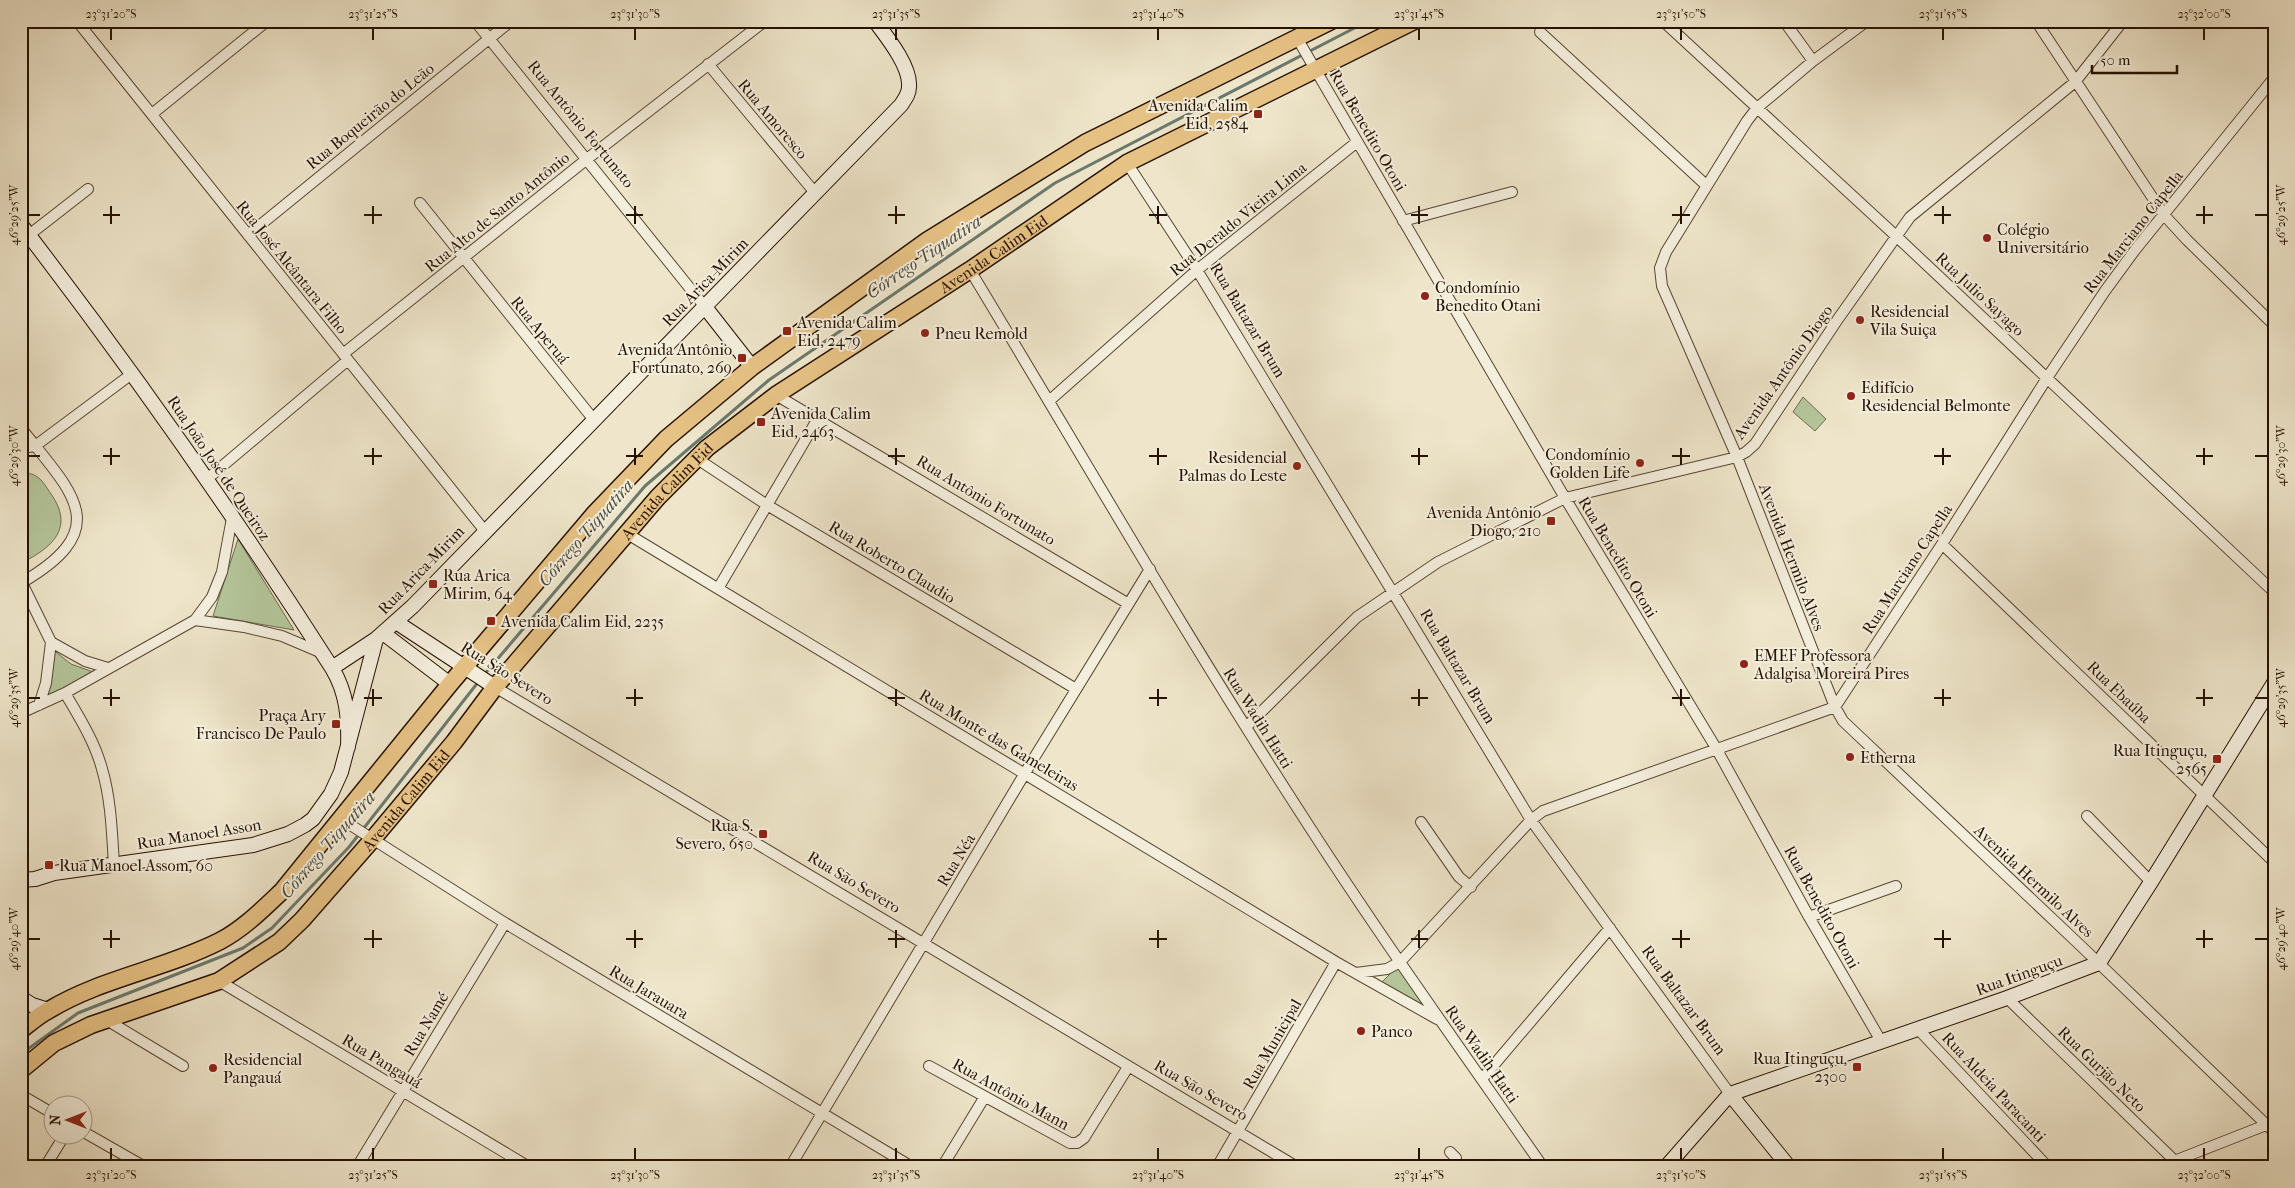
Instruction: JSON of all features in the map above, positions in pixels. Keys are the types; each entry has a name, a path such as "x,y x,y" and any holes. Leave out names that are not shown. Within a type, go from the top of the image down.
{"main road":[{"path":"21,1030 48,1010 76,996 191,954 220,941 236,931 282,891 450,684 470,671 594,513 666,439 752,367 928,240 1085,143 1300,42 1331,21"},
{"name":"Avenida Calim Eid","path":"21,1070 54,1044 105,1019 219,981 279,942 302,920 372,840 454,742 492,685 626,533 696,458 776,395 970,270 1127,163 1312,64 1414,21"}],"street":[{"name":"Rua José Alcântara Filho","path":"77,21 484,530"},
{"path":"152,114 266,21"},
{"name":"Rua Antônio Fortunato","path":"476,21 752,367"},
{"name":"Rua Boqueirão do Leão","path":"248,235 511,21"},
{"name":"Rua Alto de Santo Antônio","path":"208,479 345,357 463,258 765,21"},
{"name":"Rua Arica-Mirim","path":"332,668 396,622 484,530 706,307 901,105 907,96 908,78 904,65 875,21"},
{"name":"Rua Julio Sayago","path":"1663,21 1896,236 2274,592"},
{"path":"1784,21 1813,61"},
{"name":"Avenida Hermilo Alves","path":"1867,21 1813,61 1758,108 1666,252 1662,262 1661,274 1667,299 1736,457 1835,707 1843,721 2271,1129"},
{"path":"2036,21 2164,215 2186,240 2274,324"},
{"name":"Avenida Antônio Diogo","path":"1246,727 1357,617 1392,591 1438,562 1565,498 1736,457 1746,452 1755,444 1910,217 2075,82 2123,21"},
{"path":"1540,32 1707,186"},
{"name":"Rua Benedito Otoni","path":"1300,42 1565,498 1716,748 1809,917 1881,1040"},
{"name":"Rua Amoresco","path":"708,64 816,194"},
{"name":"Rua Marciano Capella","path":"1835,707 2105,291 2274,78"},
{"name":"Rua Deraldo Vieira Lima","path":"1049,401 1198,270 1357,142"},
{"name":"Rua Baltazar Brum","path":"1127,163 1198,270 1531,820 1730,1094 1789,1167"},
{"path":"25,230 88,189"},
{"path":"1403,221 1512,192"},
{"name":"Rua Aperuá","path":"420,202 594,420"},
{"name":"Rua João José de Queiroz","path":"25,230 133,373 208,479 332,668 346,701 348,747"},
{"name":"Rua Wadih Hatti","path":"970,270 1298,810 1440,1021 1543,1167"},
{"path":"21,448 36,446 133,373"},
{"name":"Rua Antônio Fortunato","path":"776,395 1127,603"},
{"path":"719,587 817,420"},
{"path":"21,428 69,492 75,504 77,519 75,535 67,548 22,583 50,642 46,683 39,705"},
{"name":"Rua Roberto Claudio","path":"696,458 767,505 1076,689"},
{"path":"21,713 65,693 195,620 212,597 222,572 232,518"},
{"name":"Rua Monte das Gameleiras","path":"626,533 719,587 1336,962 1440,1021"},
{"name":"Rua Ebaúba","path":"1942,544 2274,862"},
{"name":"Rua Néa","path":"790,1167 1127,603 1150,569"},
{"path":"195,620 244,627 282,636 322,652"},
{"name":"Rua São Severo","path":"396,622 492,685 1297,1167"},
{"path":"348,747 379,636 450,684"},
{"path":"50,642 75,656 108,668"},
{"path":"2099,963 2152,882 2274,683"},
{"path":"65,693 92,742 102,768 112,832 114,865"},
{"path":"1356,973 1387,969 1400,962 1531,820 1549,808 1835,707"},
{"name":"Rua Manoel Asson","path":"21,891 28,880 54,873 225,851 262,843 288,834 313,819 331,794 341,772 348,747"},
{"path":"2087,816 2152,882"},
{"name":"Rua Jarauara","path":"341,819 505,923 912,1167"},
{"path":"1421,822 1460,877 1471,887"},
{"path":"1809,917 1896,886"},
{"name":"Rua Namé","path":"357,1167 505,923"},
{"path":"1482,1079 1610,928"},
{"name":"Rua Municipal","path":"1217,1167 1336,962"},
{"name":"Rua Itinguçu","path":"1666,1167 1730,1094 1881,1040 2007,998 2099,963"},
{"name":"Rua Pangauá","path":"219,981 529,1167"},
{"path":"21,998 32,1005 48,1010"},
{"name":"Rua Gurjão Neto","path":"2007,998 2175,1161"},
{"path":"105,1019 183,1066"},
{"name":"Rua Aldeia Paracanti","path":"1917,1028 2048,1167"},
{"name":"Rua Antônio Mann","path":"929,1066 1060,1140 1078,1143 1084,1138 1128,1067"},
{"path":"21,1095 42,1107"},
{"path":"942,1167 984,1098"},
{"path":"2159,1167 2271,1129"},
{"path":"92,1137 145,1167"},
{"path":"44,1167 58,1146"},
{"path":"1450,1152 1456,1158 1455,1167"},
{"path":"21,1164 25,1167"}],"green space":[{"path":"1803,397 1826,419 1815,431 1793,412"},
{"path":"21,472 32,474 42,481 58,506 61,517 57,536 42,551 21,563"},
{"path":"238,539 294,630 213,616"},
{"path":"52,649 71,664 96,673 45,699"},
{"path":"1398,966 1423,1005 1381,983"}],"waterway":[{"name":"Córrego Tiquatira","path":"483,676 645,486 769,380 1055,183 1368,21"},
{"name":"Córrego Tiquatira","path":"21,1054 78,1013 243,948 272,928 349,847 479,681"}],"place":[{"name":"Avenida Calim Eid, 2584","path":"1258,114"},
{"name":"Colégio Universitário","path":"1987,238"},
{"name":"Condomínio Benedito Otani","path":"1425,296"},
{"name":"Residencial Vila Suiça","path":"1860,320"},
{"name":"Avenida Calim Eid, 2479","path":"787,331"},
{"name":"Pneu Remold","path":"925,333"},
{"name":"Avenida Antônio Fortunato, 269","path":"742,358"},
{"name":"Edifício Residencial Belmonte","path":"1851,396"},
{"name":"Avenida Calim Eid, 2463","path":"761,422"},
{"name":"Condomínio Golden Life","path":"1640,463"},
{"name":"Residencial Palmas do Leste","path":"1297,466"},
{"name":"Avenida Antônio Diogo, 210","path":"1551,521"},
{"name":"Rua Arica Mirim, 64","path":"433,584"},
{"name":"Avenida Calim Eid, 2235","path":"491,621"},
{"name":"EMEF Professora Adalgisa Moreira Pires","path":"1744,664"},
{"name":"Praça Ary Francisco De Paulo","path":"336,724"},
{"name":"Etherna","path":"1850,757"},
{"name":"Rua Itinguçu, 2565","path":"2217,759"},
{"name":"Rua S. Severo, 650","path":"763,834"},
{"name":"Rua Manoel Assom, 60","path":"49,865"},
{"name":"Panco","path":"1361,1031"},
{"name":"Rua Itinguçu, 2300","path":"1857,1067"},
{"name":"Residencial Pangauá","path":"213,1068"}]}
